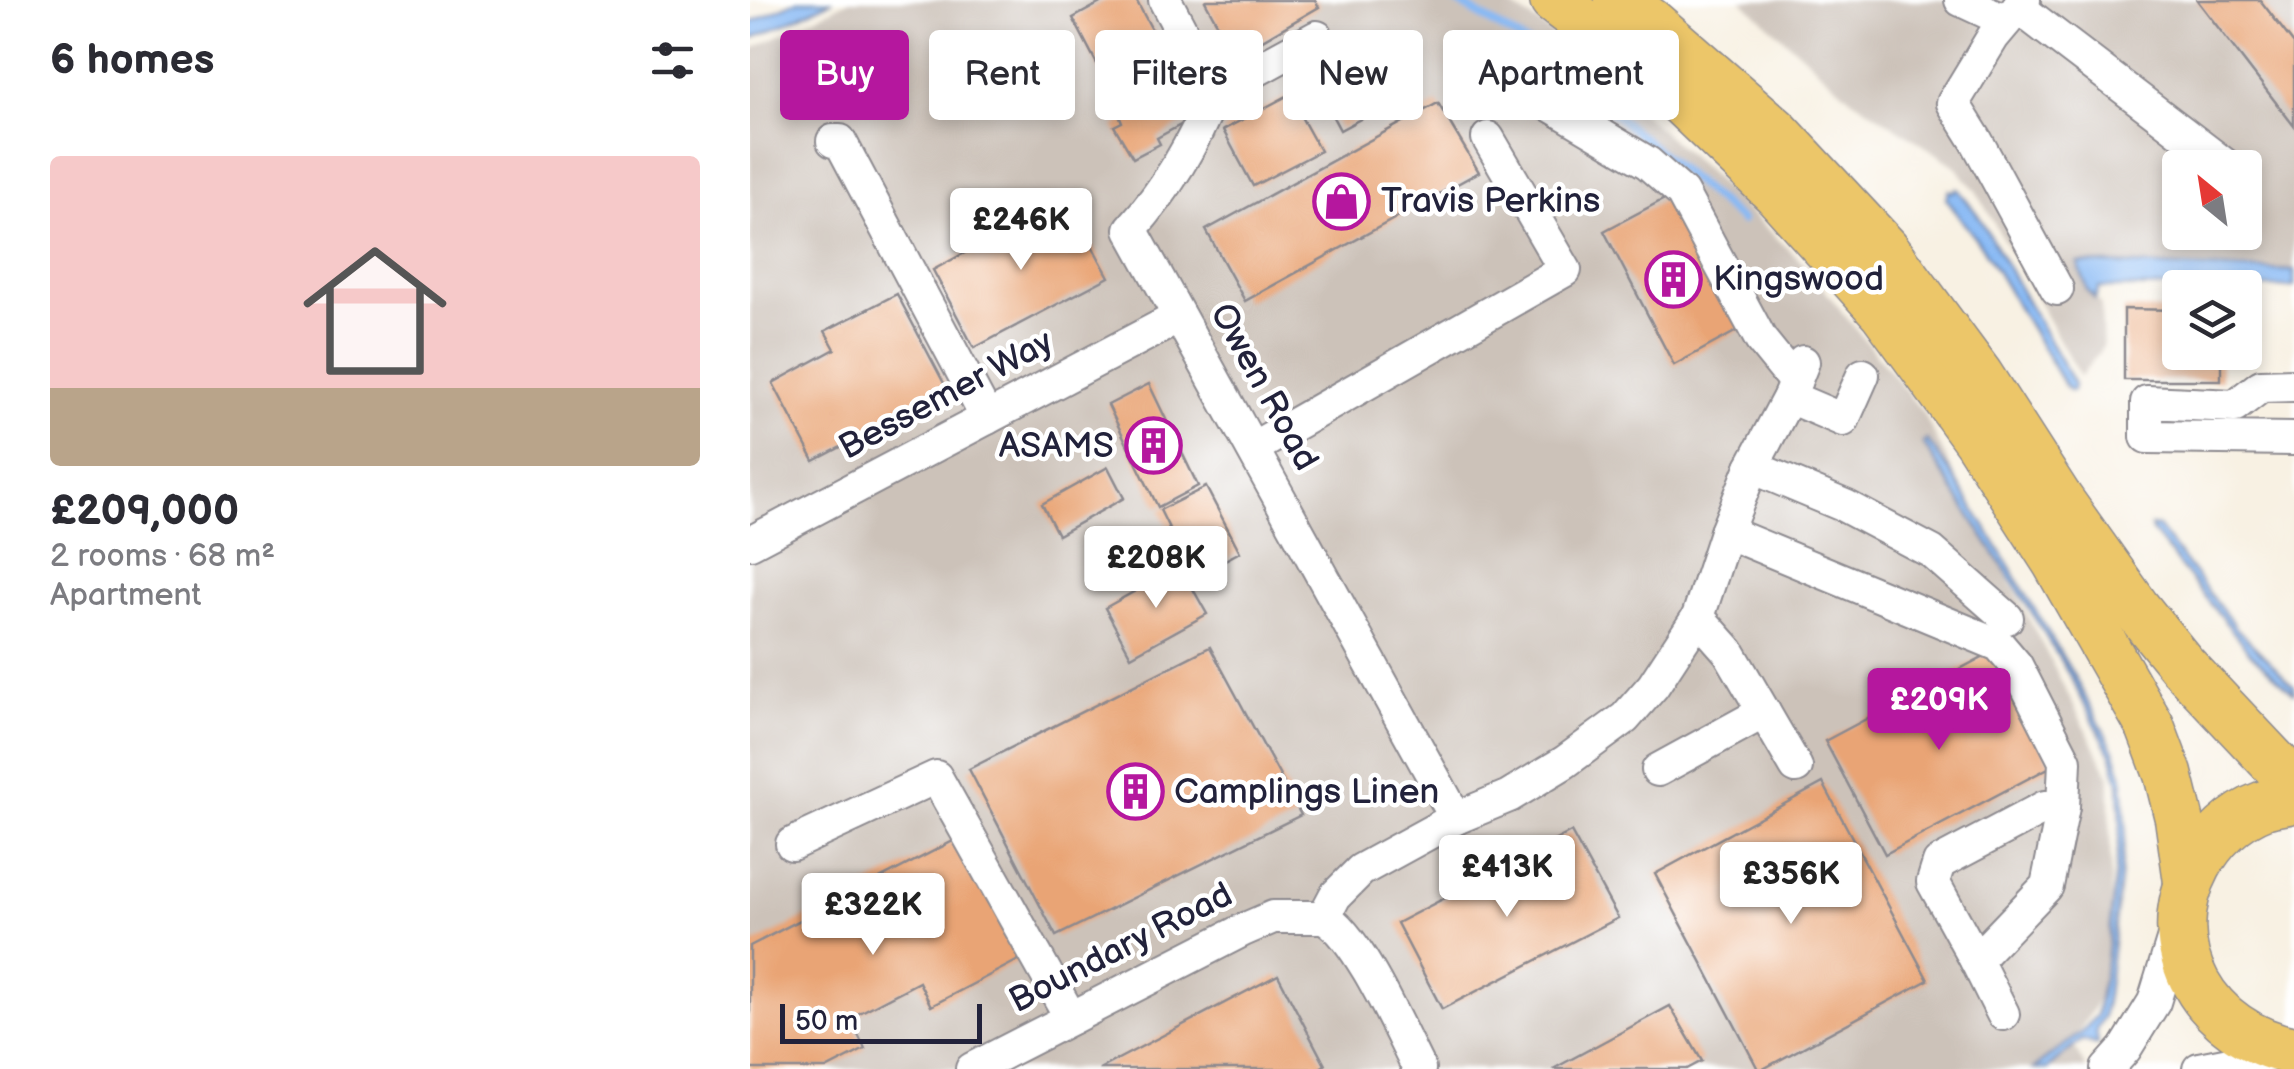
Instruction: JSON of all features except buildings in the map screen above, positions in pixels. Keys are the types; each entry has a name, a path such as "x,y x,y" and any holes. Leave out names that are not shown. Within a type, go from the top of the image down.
{"highway":[{"path":"1554,0 1658,79 1777,193 1884,312 1966,423 2057,563 2150,726 2179,818 2185,896 2182,943 2191,974 2208,1002 2231,1026 2259,1042 2292,1051"},
{"path":"1619,0 1650,22 1775,132 1886,249 1979,376 2059,500 2135,607 2204,690 2284,773 2294,778"},
{"path":"2185,896 2206,849 2232,822 2265,805 2294,798"}],"street":[{"path":"1165,0 1181,30"},
{"path":"1961,0 2016,9 2205,150"},
{"path":"2016,9 1993,37 1953,103 2058,289"},
{"name":"Owen Road","path":"1203,120 1170,179 1131,229 1456,818"},
{"path":"1577,120 1648,162 1682,193 1761,340 1796,380 1843,420 1862,376"},
{"path":"839,134 988,418"},
{"path":"1253,448 1565,270 1488,138"},
{"name":"Bessemer Way","path":"750,543 1179,318"},
{"path":"1420,1069 1354,946 1324,917 1335,896 1361,870 1456,818 1510,796 1625,718 1653,686 1698,617 1752,468 1796,380"},
{"path":"2294,385 2261,386 2236,422 2294,438"},
{"path":"1752,468 1845,506 1932,552 2007,618"},
{"path":"1726,532 1999,646 2016,665 2065,761 2063,807 2047,886 1976,960"},
{"path":"1698,617 1729,652 1796,767"},
{"path":"1658,770 1764,712"},
{"path":"792,844 936,777 1071,1018"},
{"path":"2003,1014 1933,882 1939,863 2045,806 2063,807"},
{"path":"2107,1069 2125,1049 2154,1002 2185,896"},
{"name":"Boundary Road","path":"972,1069 1273,916 1324,917"},
{"path":"2199,1069 2292,1051"}],"shaded area":[{"path":"850,0 1502,0 1541,25 1547,30 1443,30 1443,120 1649,120 1803,263 1923,413 2110,776 2111,978 2072,1043 2086,1069 750,1069 750,50 780,35 780,120 909,120 909,30 790,30"},
{"path":"1741,0 2290,0 2294,4 2294,271 2078,263 2087,290 2101,305 2103,347 2080,377 1976,191 1954,165 1851,98"}],"water":[{"path":"798,0 833,0 750,40 750,23"},
{"path":"1957,188 1978,215 2074,384 2073,390 2065,386 1982,247 1946,199 1949,190"},
{"path":"2078,263 2294,271 2294,287 2262,287 2262,270 2162,270 2162,288 2099,288 2095,299 2087,290"},
{"path":"1927,440 2001,552 2074,676 2115,752 2123,777 2126,826 2107,995 2096,1030 2098,1045 2082,1040 2047,1069 2033,1069 2082,1032 2096,1016 2121,823 2119,782 2112,756 2068,673 1923,443"},
{"path":"2151,526 2158,527 2237,629 2294,686 2294,693 2251,654"}],"waterway":[{"path":"1454,0 1542,53 1741,221"}],"place":[{"name":"Travis Perkins","path":"1342,201"},
{"name":"Kingswood","path":"1674,279"},
{"name":"ASAMS","path":"1153,446"},
{"name":"Camplings Linen","path":"1135,792"}]}
